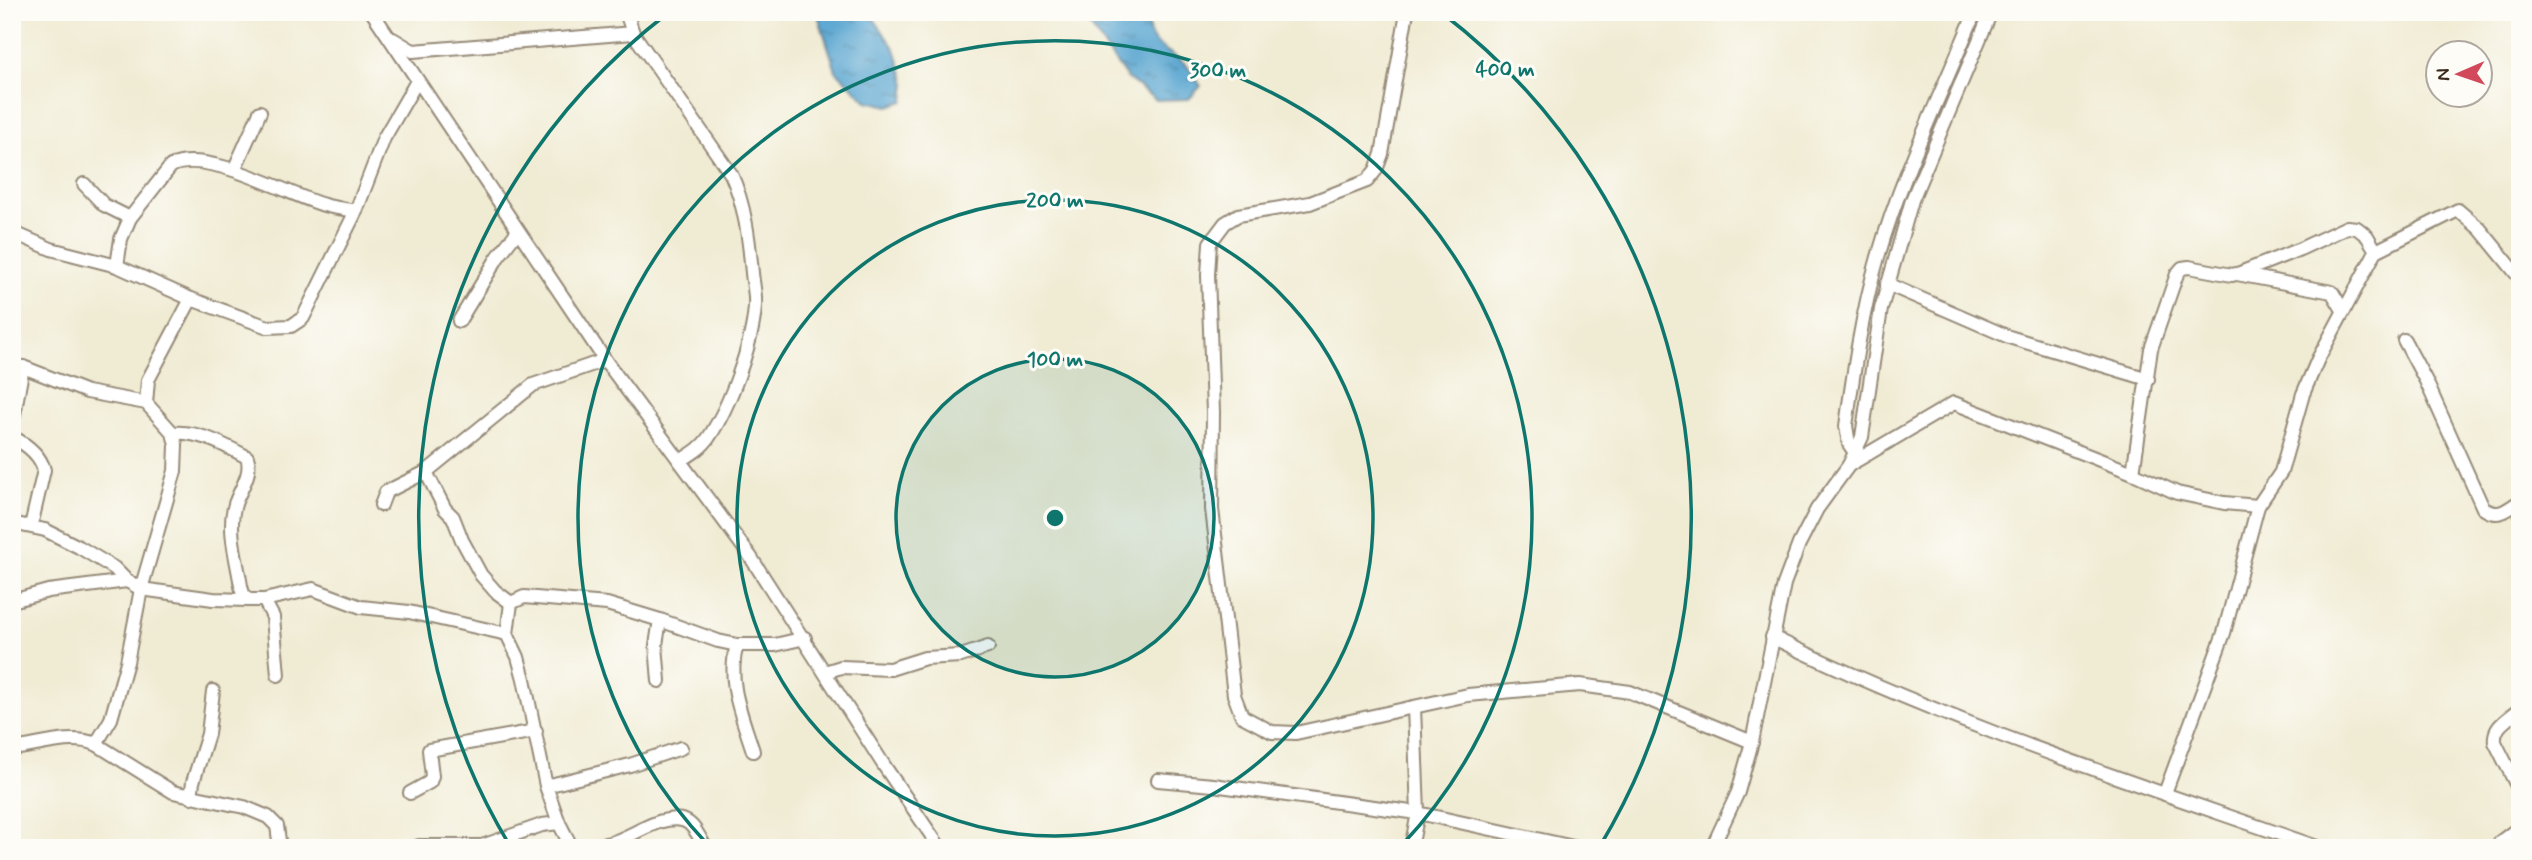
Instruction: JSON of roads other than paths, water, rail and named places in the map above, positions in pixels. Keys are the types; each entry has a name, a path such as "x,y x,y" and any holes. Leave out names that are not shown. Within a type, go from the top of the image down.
{"street":[{"path":"372,12 605,360 750,556 940,848"},
{"path":"626,12 633,33 731,174 740,194 750,254 755,303 752,328 740,369 709,437 701,447 680,461"},
{"path":"1407,12 1382,154 1376,170 1367,181 1310,203 1238,215 1225,223 1210,243 1208,275 1213,412 1212,509 1234,695 1242,716 1272,732 1296,733 1468,695 1590,686 1630,692 1752,742"},
{"path":"1854,451 1846,426 1865,306 1878,256 1899,195 1975,12"},
{"path":"1712,848 1738,792 1752,742 1784,584 1816,509 1849,465 1864,428 1871,363 1887,284 1912,200 1992,12"},
{"path":"386,34 398,44 414,51 633,33"},
{"path":"12,232 51,249 117,266 191,299 268,327 291,326 303,318 356,211 384,138 417,81"},
{"path":"234,170 260,112"},
{"path":"117,266 121,239 130,218 171,166 179,162 204,163 234,170 325,206 356,211"},
{"path":"84,184 104,205 130,218"},
{"path":"2165,793 2224,634 2258,506 2280,472 2303,394 2343,310 2376,251 2458,211 2480,229 2518,273"},
{"path":"2237,274 2300,249 2347,226 2357,228 2367,236 2376,251"},
{"path":"459,321 498,257 517,232"},
{"path":"2133,473 2151,349 2177,275 2182,268 2237,274 2332,292 2343,310"},
{"path":"1887,284 1957,312 2009,337 2148,379"},
{"path":"96,744 111,719 127,662 141,589 175,471 176,445 173,433 146,397 148,380 191,299"},
{"path":"2404,340 2426,381 2483,508 2494,514 2501,513 2520,501"},
{"path":"381,505 386,492 426,472 533,385 605,360"},
{"path":"12,425 18,367 87,392 127,401 146,397"},
{"path":"1849,465 1954,403 2177,493 2224,503 2258,506"},
{"path":"173,433 190,434 247,457 249,463 246,478 232,515 241,586 248,600"},
{"path":"12,437 25,444 42,463 44,470 31,526"},
{"path":"426,472 445,509 453,517 481,575 510,603"},
{"path":"12,523 45,530 79,547 114,568 127,582 141,589 213,599 248,600 264,600 313,589 361,607 409,612 507,634"},
{"path":"12,601 48,591 127,582"},
{"path":"510,603 524,597 607,604 737,645 775,645 805,638"},
{"path":"264,600 273,617 278,675"},
{"path":"510,603 507,634 518,657 546,786 559,823 572,848"},
{"path":"659,681 656,645 660,620"},
{"path":"1772,636 1847,674 1956,719 2320,848"},
{"path":"737,645 732,677 753,751"},
{"path":"825,672 841,667 890,669 925,658 961,656 988,646"},
{"path":"191,797 208,734 213,691"},
{"path":"1411,848 1418,813 1414,707"},
{"path":"2515,713 2496,729 2494,735 2520,792"},
{"path":"410,793 430,782 432,776 429,750 449,744 536,731"},
{"path":"12,749 67,740 83,740 96,744 173,792 244,807 268,817 276,826 280,848"},
{"path":"546,786 647,760 681,748"},
{"path":"1158,780 1418,813 1578,848"},
{"path":"582,848 612,843 659,822 675,820 685,821 693,827 706,848"},
{"path":"419,846 493,845 542,825 559,823"},
{"path":"2500,842 2520,827"}],"water":[{"path":"817,12 869,12 895,49 906,83 904,101 889,106 867,101 836,71"},
{"path":"1080,12 1149,12 1148,24 1153,39 1187,65 1201,86 1189,99 1156,100 1127,78"}]}
